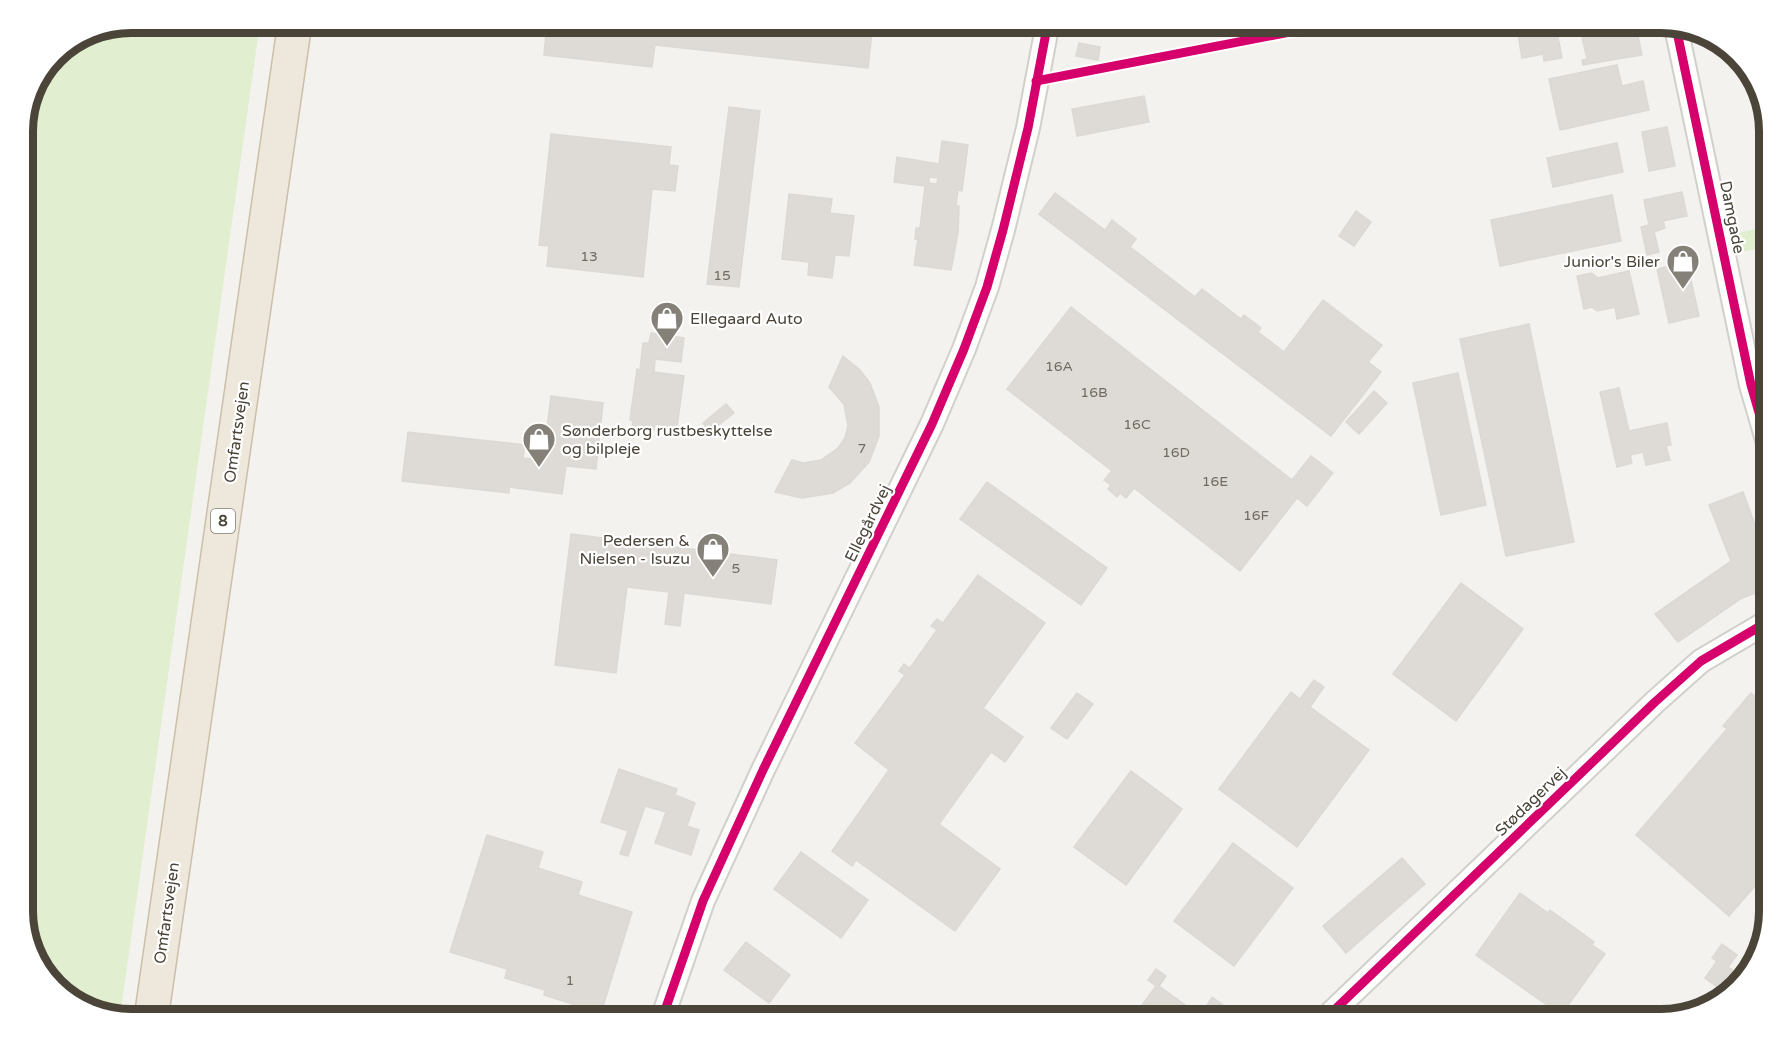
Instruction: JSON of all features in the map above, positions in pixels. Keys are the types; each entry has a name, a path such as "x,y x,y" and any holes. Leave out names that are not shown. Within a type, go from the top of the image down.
{"highway":[{"name":"Omfartsvejen","path":"153,1009 293,33"}],"street":[{"name":"Ellegårdvej","path":"666,1009 703,901 763,770 923,443 964,349 987,288 1003,230 1028,128 1046,33"},
{"name":"Damgade","path":"1678,35 1751,385 1759,413"},
{"name":"Stødagervej","path":"1336,1009 1654,702 1701,661 1759,627"}],"green space":[{"path":"131,33 259,33 121,1008 118,1008 93,1002 82,996 71,989 53,971 40,949 33,918 33,124 36,105 53,71 66,57 99,38"},
{"path":"1759,228 1759,249 1740,252 1733,234"}],"building":[{"path":"546,33 872,33 868,68 655,45 652,67 544,55"},
{"path":"1557,33 1562,58 1544,61 1543,54 1522,58 1518,34"},
{"path":"1581,33 1637,33 1642,55 1583,65 1582,60 1587,59"},
{"path":"1079,43 1100,47 1098,60 1076,56"},
{"path":"1617,65 1622,86 1643,81 1649,110 1560,130 1549,79"},
{"path":"1144,96 1149,122 1077,136 1072,109"},
{"path":"729,107 760,111 739,287 707,284"},
{"path":"1667,127 1675,166 1649,171 1642,132"},
{"path":"551,134 671,147 669,165 678,166 675,191 652,189 643,277 547,266 549,246 539,245"},
{"path":"942,141 968,145 962,191 958,190 956,206 959,206 958,233 951,270 914,265 918,239 915,239 916,228 920,228 925,186 894,182 897,157 939,164","holes":["929,177 938,178 937,184 929,183"]},
{"path":"1617,143 1623,172 1553,187 1547,158"},
{"path":"1682,192 1687,216 1663,221 1665,228 1654,232 1659,252 1647,255 1641,227 1649,225 1644,200"},
{"path":"1055,193 1105,230 1112,220 1136,239 1130,247 1195,297 1202,289 1241,319 1244,315 1261,328 1258,332 1284,352 1323,300 1382,345 1368,362 1381,372 1331,436 1039,214"},
{"path":"789,194 832,199 830,213 854,216 849,256 835,255 832,278 808,275 809,262 782,259"},
{"path":"1612,195 1621,241 1500,266 1491,220"},
{"path":"1356,211 1371,222 1354,246 1339,236"},
{"path":"1687,262 1699,316 1669,323 1657,269"},
{"path":"1629,271 1639,314 1617,319 1615,307 1597,311 1592,307 1584,309 1577,276 1592,273 1598,278"},
{"path":"1071,307 1292,480 1311,456 1333,473 1307,506 1297,498 1240,571 1134,488 1126,498 1120,493 1117,497 1108,489 1111,485 1104,480 1112,471 1007,389"},
{"path":"1529,324 1574,542 1506,556 1460,339"},
{"path":"651,333 684,338 681,362 655,359 654,372 684,376 677,427 655,424 654,430 632,427 633,421 630,420 643,343 649,343"},
{"path":"843,356 860,370 870,383 879,407 879,436 869,462 850,483 833,493 802,498 775,492 792,460 803,463 821,460 838,448 845,438 848,426 844,404 829,387"},
{"path":"1458,373 1486,505 1441,515 1413,383"},
{"path":"1619,388 1629,431 1667,423 1671,445 1666,446 1670,460 1646,465 1643,452 1630,455 1632,463 1617,467 1600,392"},
{"path":"1374,391 1387,403 1359,434 1346,422"},
{"path":"551,396 603,403 596,469 566,466 562,494 509,487 509,493 402,481 408,432 525,445 523,458 543,460"},
{"path":"726,404 734,413 710,432 703,423"},
{"path":"987,482 1107,568 1081,605 960,519"},
{"path":"1743,492 1759,536 1759,592 1742,598 1678,642 1655,614 1731,561 1709,505"},
{"path":"571,534 777,560 771,604 684,593 680,626 665,624 669,592 627,587 616,673 555,665"},
{"path":"978,575 1045,623 983,708 1023,737 1005,762 991,752 939,824 1000,869 955,931 856,860 852,866 832,851 889,770 855,743 905,675 899,671 904,664 910,668 937,630 931,626 937,619 943,623"},
{"path":"1461,583 1523,629 1456,721 1393,674"},
{"path":"1314,680 1324,687 1310,707 1369,750 1297,847 1219,789 1291,692 1300,699"},
{"path":"1077,693 1093,704 1067,739 1051,728"},
{"path":"1751,693 1759,700 1759,882 1729,916 1636,835 1727,729 1723,726"},
{"path":"619,769 677,789 675,795 695,803 687,826 699,830 691,855 655,843 666,812 645,806 628,856 620,854 628,831 601,822"},
{"path":"1131,771 1182,809 1126,885 1074,847"},
{"path":"487,835 543,852 538,868 582,882 578,895 632,912 602,1009 588,1009 544,995 545,990 505,978 507,969 450,952"},
{"path":"1233,843 1293,888 1234,966 1174,921"},
{"path":"801,852 868,900 841,938 774,889"},
{"path":"1402,858 1425,884 1346,953 1323,926"},
{"path":"1520,893 1548,913 1550,910 1594,942 1592,945 1605,954 1565,1009 1552,1009 1476,955"},
{"path":"746,942 790,975 769,1003 724,970"},
{"path":"1722,944 1737,955 1728,967 1737,973 1721,989 1705,978 1717,961 1712,958"},
{"path":"1156,969 1166,976 1159,986 1191,1009 1139,1009 1156,986 1148,980"},
{"path":"1212,997 1228,1009 1210,1009 1207,1005"}],"cycle path":[{"path":"665,1009 703,901 763,770 932,424 964,349 987,287 1003,230 1028,128 1046,33"},
{"path":"1036,81 1285,33"},
{"path":"1678,35 1751,385 1759,413"},
{"path":"1335,1009 1655,702 1701,661 1759,627"}],"place":[{"name":"Junior's Biler","path":"1683,290"},
{"name":"Ellegaard Auto","path":"667,347"},
{"name":"Sønderborg rustbeskyttelse og bilpleje","path":"539,468"},
{"name":"Pedersen & Nielsen - Isuzu","path":"713,578"}]}
